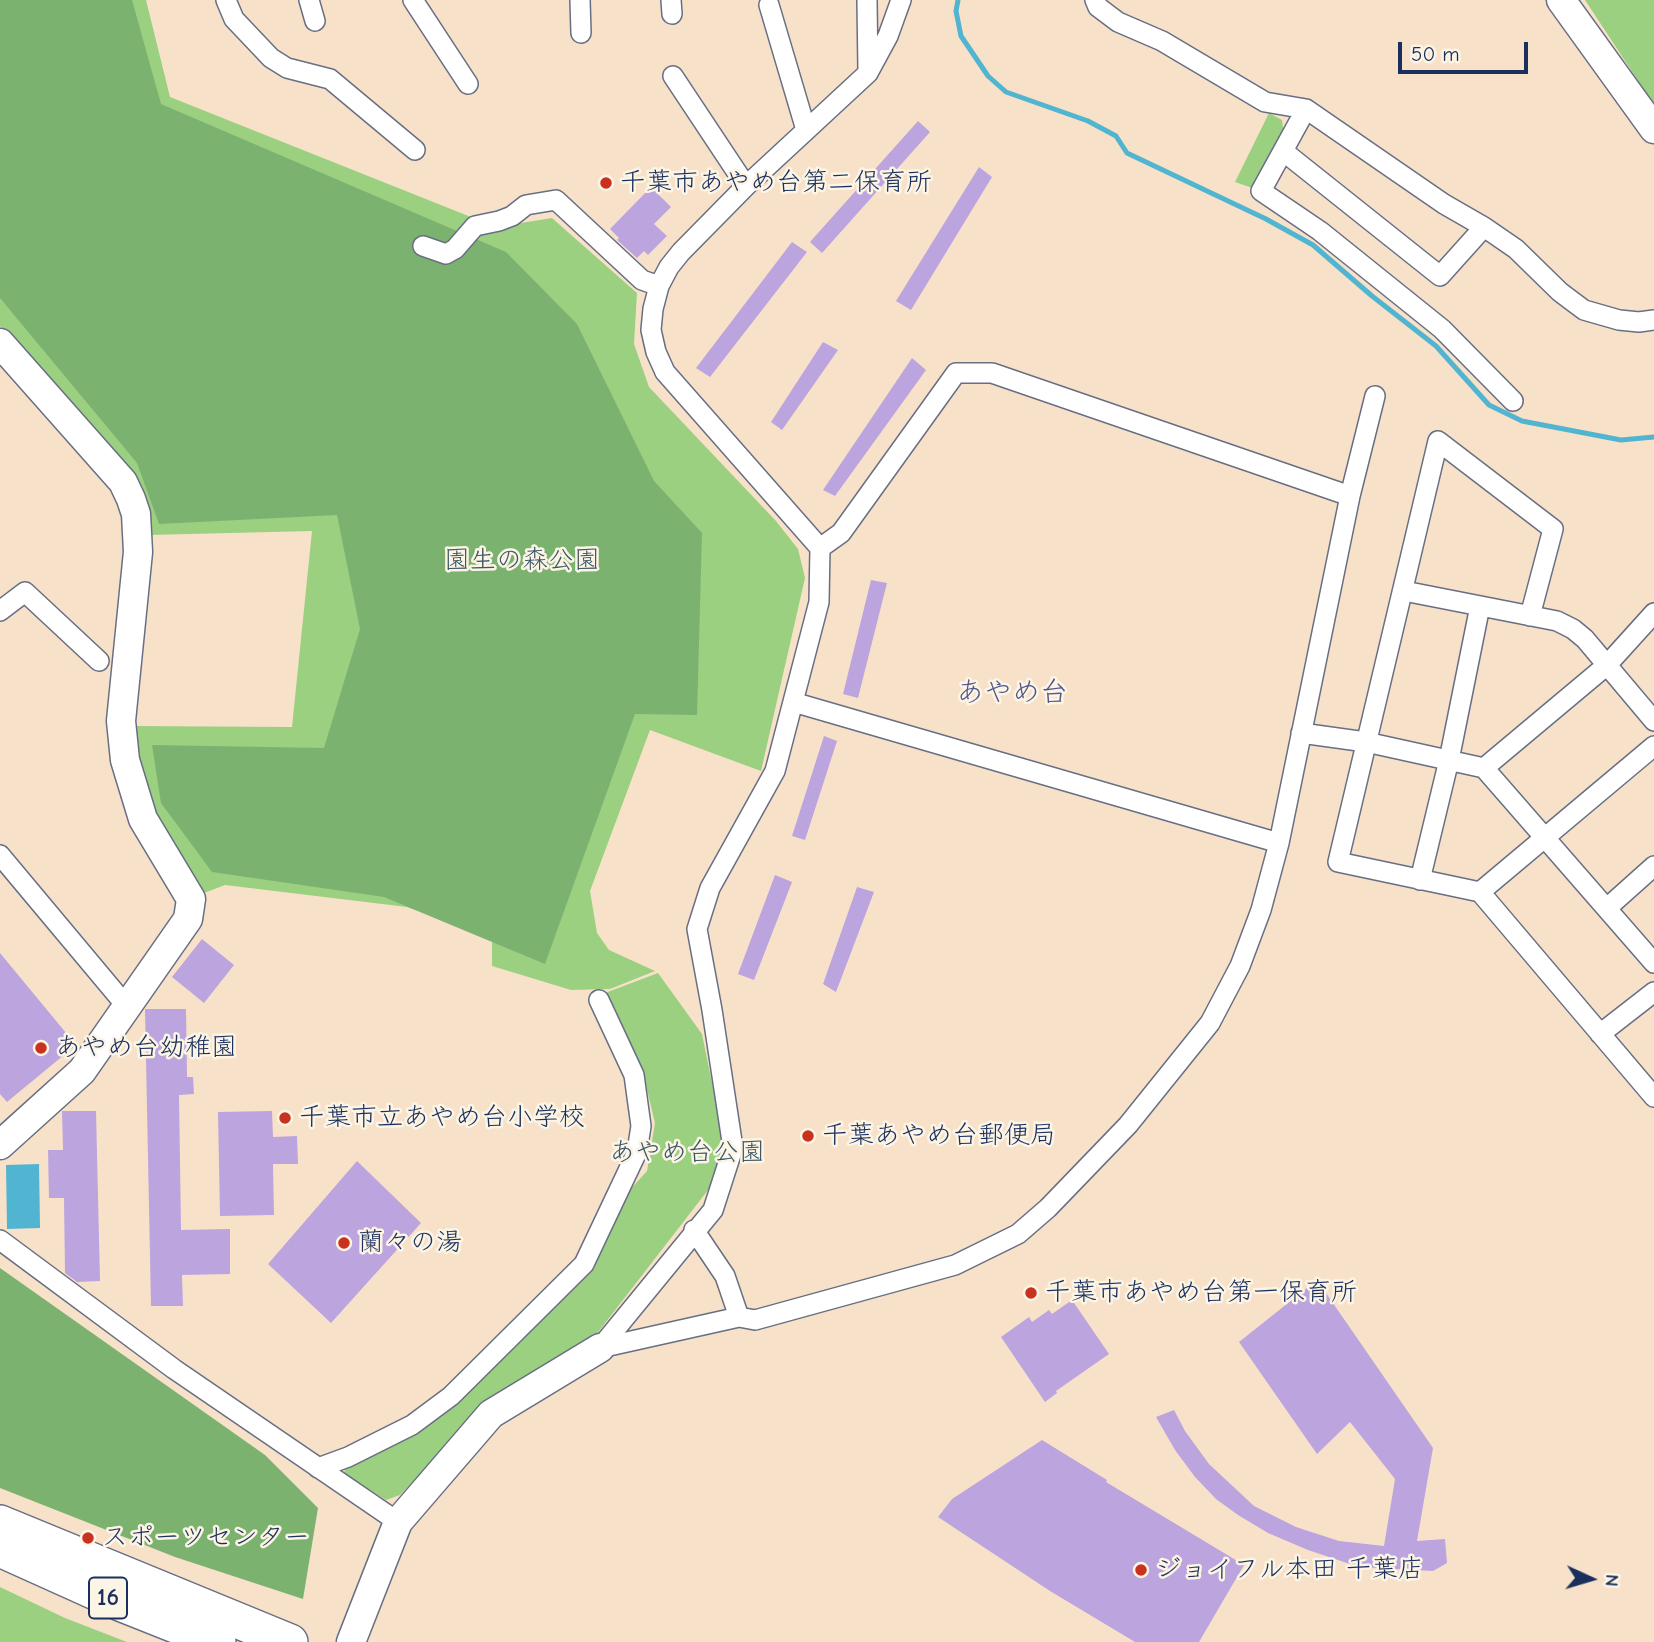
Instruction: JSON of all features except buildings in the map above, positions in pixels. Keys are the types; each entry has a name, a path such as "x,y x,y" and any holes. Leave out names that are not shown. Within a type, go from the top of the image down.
{"highway":[{"name":"16","path":"0,1523 290,1642"},
{"name":"16","path":"0,1549 120,1603 218,1642"}],"street":[{"path":"226,0 234,19 271,58 287,68 330,79 415,150"},
{"path":"309,0 315,21"},
{"path":"413,0 468,84"},
{"path":"580,0 581,33"},
{"path":"867,0 867,73"},
{"path":"600,1348 713,1209 733,1148 697,929 710,888 775,771 819,602 820,548 665,372 656,352 651,330 653,309 659,286 681,252 746,186 867,73 888,36 901,0"},
{"path":"1095,0 1098,7 1118,22 1162,41 1265,102 1306,109 1444,204 1516,249 1560,292 1584,310 1619,320 1654,320"},
{"path":"1561,0 1654,129"},
{"path":"769,5 806,130"},
{"path":"673,76 746,186"},
{"path":"1306,109 1261,191 1320,231 1442,329 1513,401"},
{"path":"1283,151 1440,276 1484,227"},
{"path":"423,246 446,254 455,249 475,226 512,216 526,205 556,200 642,280 659,286"},
{"path":"0,343 123,482 136,514 138,552 121,721 125,760 144,819 191,899 188,919 82,1071 0,1145"},
{"path":"820,548 841,533 956,373 992,373 1350,496"},
{"path":"351,1642 398,1522 491,1414 600,1348 739,1317 755,1320 956,1265 1018,1234 1048,1208 1128,1125 1210,1023 1240,966 1261,910 1279,843 1350,496 1375,396"},
{"path":"1530,617 1553,529 1438,441 1338,862 1480,892 1654,1097"},
{"path":"1404,591 1557,621 1573,629 1585,639 1654,721"},
{"path":"4,602 25,592 99,661"},
{"path":"1420,880 1449,760 1480,606"},
{"path":"1484,768 1607,665 1654,613"},
{"path":"793,702 1279,843"},
{"path":"1301,733 1366,742 1484,768 1654,963"},
{"path":"1480,892 1654,746"},
{"path":"0,855 128,1008"},
{"path":"1607,908 1654,866"},
{"path":"1600,1034 1654,992"},
{"path":"318,1468 348,1458 412,1425 451,1396 584,1264 638,1152 641,1126 634,1075 599,1000"},
{"path":"694,1230 725,1276 739,1317"},
{"path":"0,1240 174,1369 398,1522"}],"green space":[{"name":"園生の森公園","path":"0,0 146,0 170,97 496,227 552,218 637,293 634,344 649,387 776,521 798,549 805,578 761,771 650,730 590,891 597,933 609,950 655,971 610,989 571,990 492,966 492,937 407,907 225,885 199,895 145,797 132,726 292,727 312,531 148,535 127,469 0,326"},
{"name":"園生の森公園","path":"0,0 132,0 161,104 506,252 577,324 654,481 702,533 697,715 635,714 545,964 384,897 212,872 161,803 152,745 324,748 360,629 337,515 159,524 137,463 0,298"},
{"path":"1585,0 1654,0 1654,105"},
{"path":"1269,113 1282,120 1284,134 1255,189 1235,182"},
{"name":"あやめ台公園","path":"658,973 702,1034 722,1132 723,1159 715,1181 592,1340 484,1408 400,1495 386,1500 344,1473 345,1469 415,1431 586,1269 626,1194 647,1171 655,1123 643,1073 605,993"},
{"path":"0,1268 265,1455 318,1508 303,1599 175,1557 0,1488"},
{"path":"0,1587 65,1618 127,1642 0,1642"}],"water":[{"path":"39,1164 40,1228 7,1229 6,1165"}],"waterway":[{"path":"958,0 956,11 961,36 988,76 1006,92 1088,121 1116,136 1127,153 1266,219 1313,245 1436,346 1489,405 1522,421 1621,440 1654,437"}],"place":[{"name":"千葉市あやめ台第二保育所","path":"606,183"},
{"name":"あやめ台幼稚園","path":"41,1048"},
{"name":"千葉市立あやめ台小学校","path":"285,1118"},
{"name":"千葉あやめ台郵便局","path":"808,1136"},
{"name":"蘭々の湯","path":"344,1243"},
{"name":"千葉市あやめ台第一保育所","path":"1031,1293"},
{"name":"スポーツセンター","path":"88,1538"},
{"name":"ジョイフル本田 千葉店","path":"1141,1570"}],"district":[{"name":"あやめ台","path":"1012,693"}]}
